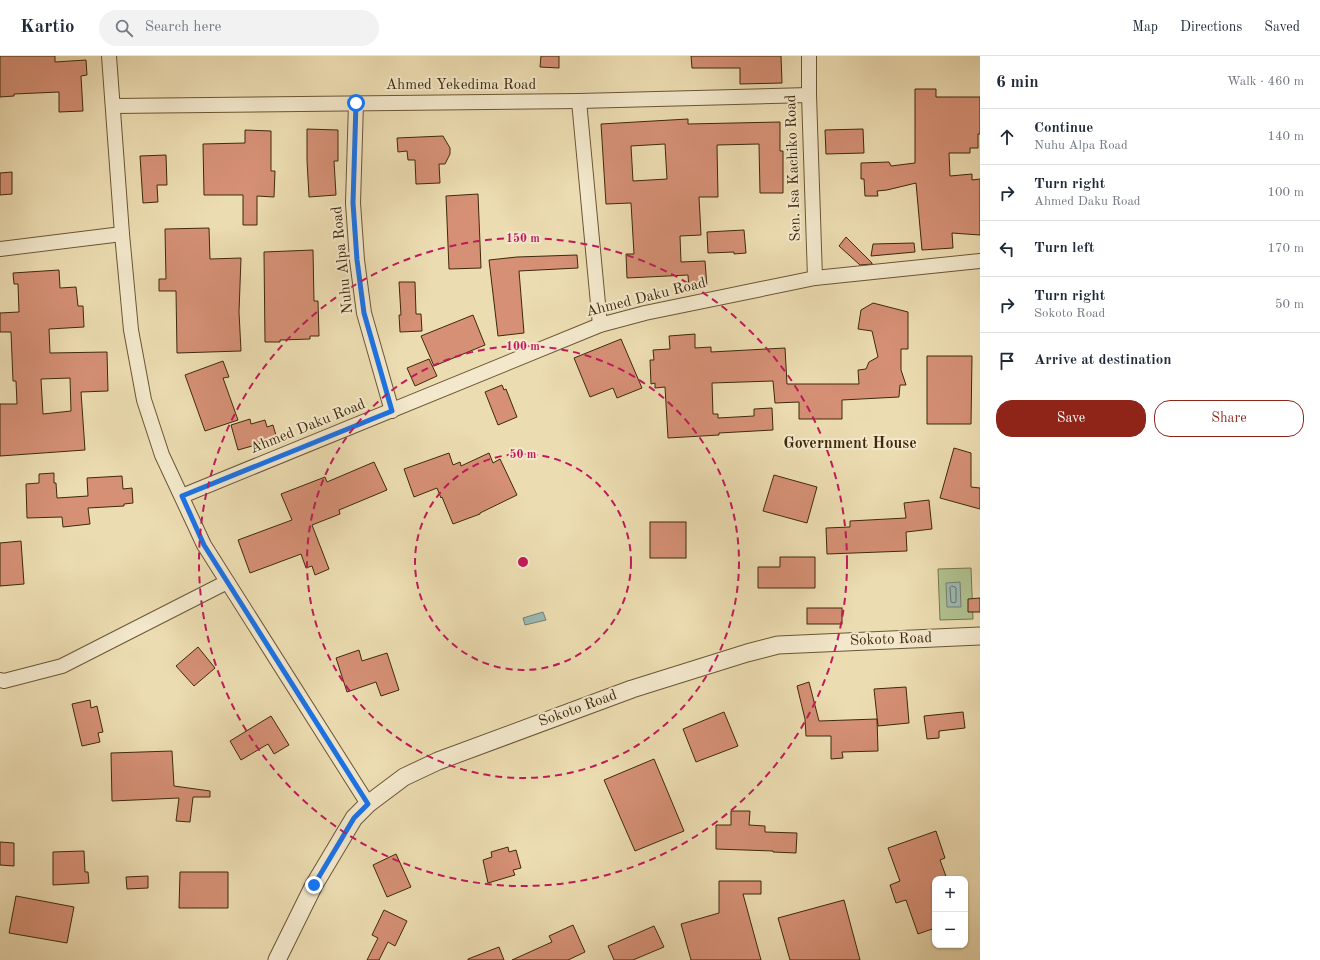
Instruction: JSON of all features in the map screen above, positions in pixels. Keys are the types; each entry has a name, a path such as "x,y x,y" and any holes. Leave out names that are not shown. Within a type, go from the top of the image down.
{"street":[{"path":"109,56 122,234 131,330 144,400 162,455 204,545 368,804"},
{"name":"Sen. Isa Kachiko Road","path":"809,56 814,278"},
{"name":"Ahmed Yekedima Road","path":"113,106 579,102 809,94"},
{"path":"579,102 600,325"},
{"name":"Nuhu Alpa Road","path":"356,103 353,203 357,260 364,313 392,411"},
{"path":"0,249 122,234"},
{"name":"Ahmed Daku Road","path":"182,496 600,325 645,313 814,278 980,261"},
{"path":"0,680 4,681 62,666 227,582"},
{"name":"Sokoto Road","path":"277,960 314,885 354,818 368,804 404,777 438,761 632,689 748,653 778,646 807,643 980,636"}],"green space":[{"path":"971,568 973,619 940,620 938,569"}],"water":[{"path":"960,582 961,607 947,607 946,583"},
{"path":"543,612 546,620 525,625 523,618"}],"building":[{"path":"0,56 55,56 55,62 86,60 87,75 81,76 83,111 59,112 59,92 14,94 14,96 0,97"},
{"path":"541,56 559,56 559,68 540,67"},
{"path":"691,56 781,56 782,83 740,84 740,68 692,68"},
{"path":"915,89 936,89 936,97 980,97 980,134 978,134 978,148 970,148 970,153 949,153 950,176 972,174 972,180 980,179 980,235 952,233 953,248 922,250 916,183 877,191 878,196 865,196 864,179 861,179 861,163 889,162 891,166 915,163"},
{"path":"688,119 688,124 780,122 780,151 783,151 783,193 760,193 759,144 717,145 718,197 699,197 701,235 680,236 681,262 705,261 707,287 689,289 688,275 627,278 626,254 634,254 631,203 606,204 601,124","holes":["665,144 667,179 633,181 631,146"]},
{"path":"307,129 338,130 338,161 334,161 336,195 309,197"},
{"path":"863,129 864,153 826,154 825,130"},
{"path":"245,130 271,131 271,171 275,171 274,197 257,196 257,225 243,225 243,195 204,195 203,144 245,143"},
{"path":"443,136 450,148 450,154 445,164 439,164 440,183 416,184 415,160 408,160 407,151 398,152 397,138"},
{"path":"166,155 167,185 157,185 158,202 143,203 140,156"},
{"path":"12,172 12,194 0,195 0,173"},
{"path":"478,194 481,268 449,269 446,196"},
{"path":"209,228 210,259 241,258 239,312 241,351 177,353 176,291 159,291 159,279 166,279 165,229"},
{"path":"744,230 746,253 708,253 707,232"},
{"path":"846,237 872,264 860,265 839,246"},
{"path":"914,243 915,252 871,256 873,244"},
{"path":"313,250 314,301 318,301 319,336 310,336 310,339 265,342 264,252"},
{"path":"577,255 578,268 519,271 524,333 498,336 489,260 517,257"},
{"path":"59,270 60,288 76,287 78,306 83,306 84,327 49,329 50,353 107,352 108,391 81,392 85,450 0,456 0,404 17,404 16,381 13,381 11,332 0,332 0,313 19,312 18,284 14,284 13,273","holes":["70,378 71,411 43,414 41,379"]},
{"path":"399,282 415,282 416,314 421,314 422,331 400,332 399,315 401,315"},
{"path":"873,303 908,312 908,349 901,349 901,370 906,385 900,385 899,397 842,400 842,419 799,419 799,402 775,403 773,381 712,383 713,414 718,414 718,418 754,416 754,409 772,408 773,430 668,438 665,387 655,388 655,383 651,384 650,360 654,360 653,350 670,349 669,336 695,334 695,348 711,347 711,352 785,348 787,384 859,384 858,370 866,369 869,362 878,357 872,331 858,329 861,310"},
{"path":"473,315 485,345 434,366 421,336"},
{"path":"621,339 642,388 617,398 613,388 590,397 574,358"},
{"path":"927,356 972,356 971,424 927,424"},
{"path":"429,359 437,376 415,386 407,368"},
{"path":"223,361 229,377 223,378 238,420 205,431 185,375"},
{"path":"502,385 504,390 506,389 517,417 498,425 485,392"},
{"path":"250,419 251,424 265,420 267,427 273,425 277,439 238,450 231,425"},
{"path":"954,448 971,453 971,487 980,488 980,509 940,498"},
{"path":"449,453 453,465 460,462 461,466 489,453 493,463 500,459 517,495 480,514 453,524 437,488 414,497 404,469"},
{"path":"374,462 387,490 339,510 340,514 312,525 329,569 315,575 312,566 306,568 301,554 250,573 238,540 292,520 281,494 325,477 327,482"},
{"path":"54,473 57,498 88,496 87,478 122,476 123,489 132,488 133,503 124,504 124,506 88,508 90,524 63,527 62,517 27,518 26,484 39,483 39,474"},
{"path":"774,475 817,487 807,523 763,511"},
{"path":"929,500 932,529 906,532 907,551 827,554 826,528 850,527 850,521 906,518 904,503"},
{"path":"650,522 686,522 686,558 650,558"},
{"path":"21,541 24,584 0,586 0,543"},
{"path":"780,557 815,557 815,588 758,588 758,567 780,567"},
{"path":"980,598 980,612 968,612 968,599"},
{"path":"807,608 842,608 842,624 807,624"},
{"path":"198,647 215,668 194,686 176,666"},
{"path":"359,650 362,661 387,653 399,690 381,696 376,682 347,692 336,658"},
{"path":"809,682 819,721 877,719 878,751 842,752 843,758 831,759 831,736 806,736 805,719 797,686"},
{"path":"906,687 909,723 878,726 874,689"},
{"path":"90,700 91,708 97,706 103,732 98,733 100,742 82,746 72,704"},
{"path":"724,712 738,746 696,762 683,729"},
{"path":"963,712 965,728 939,731 939,738 927,739 924,716"},
{"path":"271,716 289,745 274,754 268,744 241,760 230,741"},
{"path":"172,751 174,786 210,791 210,797 193,797 190,822 176,821 179,798 112,801 111,753"},
{"path":"654,759 684,831 635,851 604,780"},
{"path":"731,811 750,811 749,825 765,826 765,832 797,833 796,853 716,849 716,825 731,825"},
{"path":"936,831 945,858 940,860 946,876 932,876 932,929 918,934 906,900 896,903 890,885 900,881 888,848"},
{"path":"0,842 14,843 14,866 0,865"},
{"path":"508,847 509,852 516,850 521,868 513,870 515,875 488,883 483,860 492,857 491,852"},
{"path":"84,851 85,872 88,872 89,883 53,885 53,852"},
{"path":"396,854 411,887 387,897 373,865"},
{"path":"180,872 228,872 228,908 179,908"},
{"path":"148,876 148,888 127,889 126,877"},
{"path":"719,881 761,881 761,894 743,894 761,960 691,960 681,924 719,913"},
{"path":"16,896 74,907 67,943 9,933"},
{"path":"844,900 860,960 790,960 778,918"},
{"path":"384,910 407,921 395,946 388,942 379,960 367,960 378,938 372,935"},
{"path":"573,925 585,952 568,960 512,960 552,942 549,936"},
{"path":"654,926 664,947 633,960 614,960 608,946"},
{"path":"499,947 504,960 468,960 468,959"}],"district":[{"name":"Government House","path":"850,444"}],"route":[{"path":"314,885 354,818 368,804 204,545 182,496 392,411 364,313 357,260 353,203 356,103"}]}
